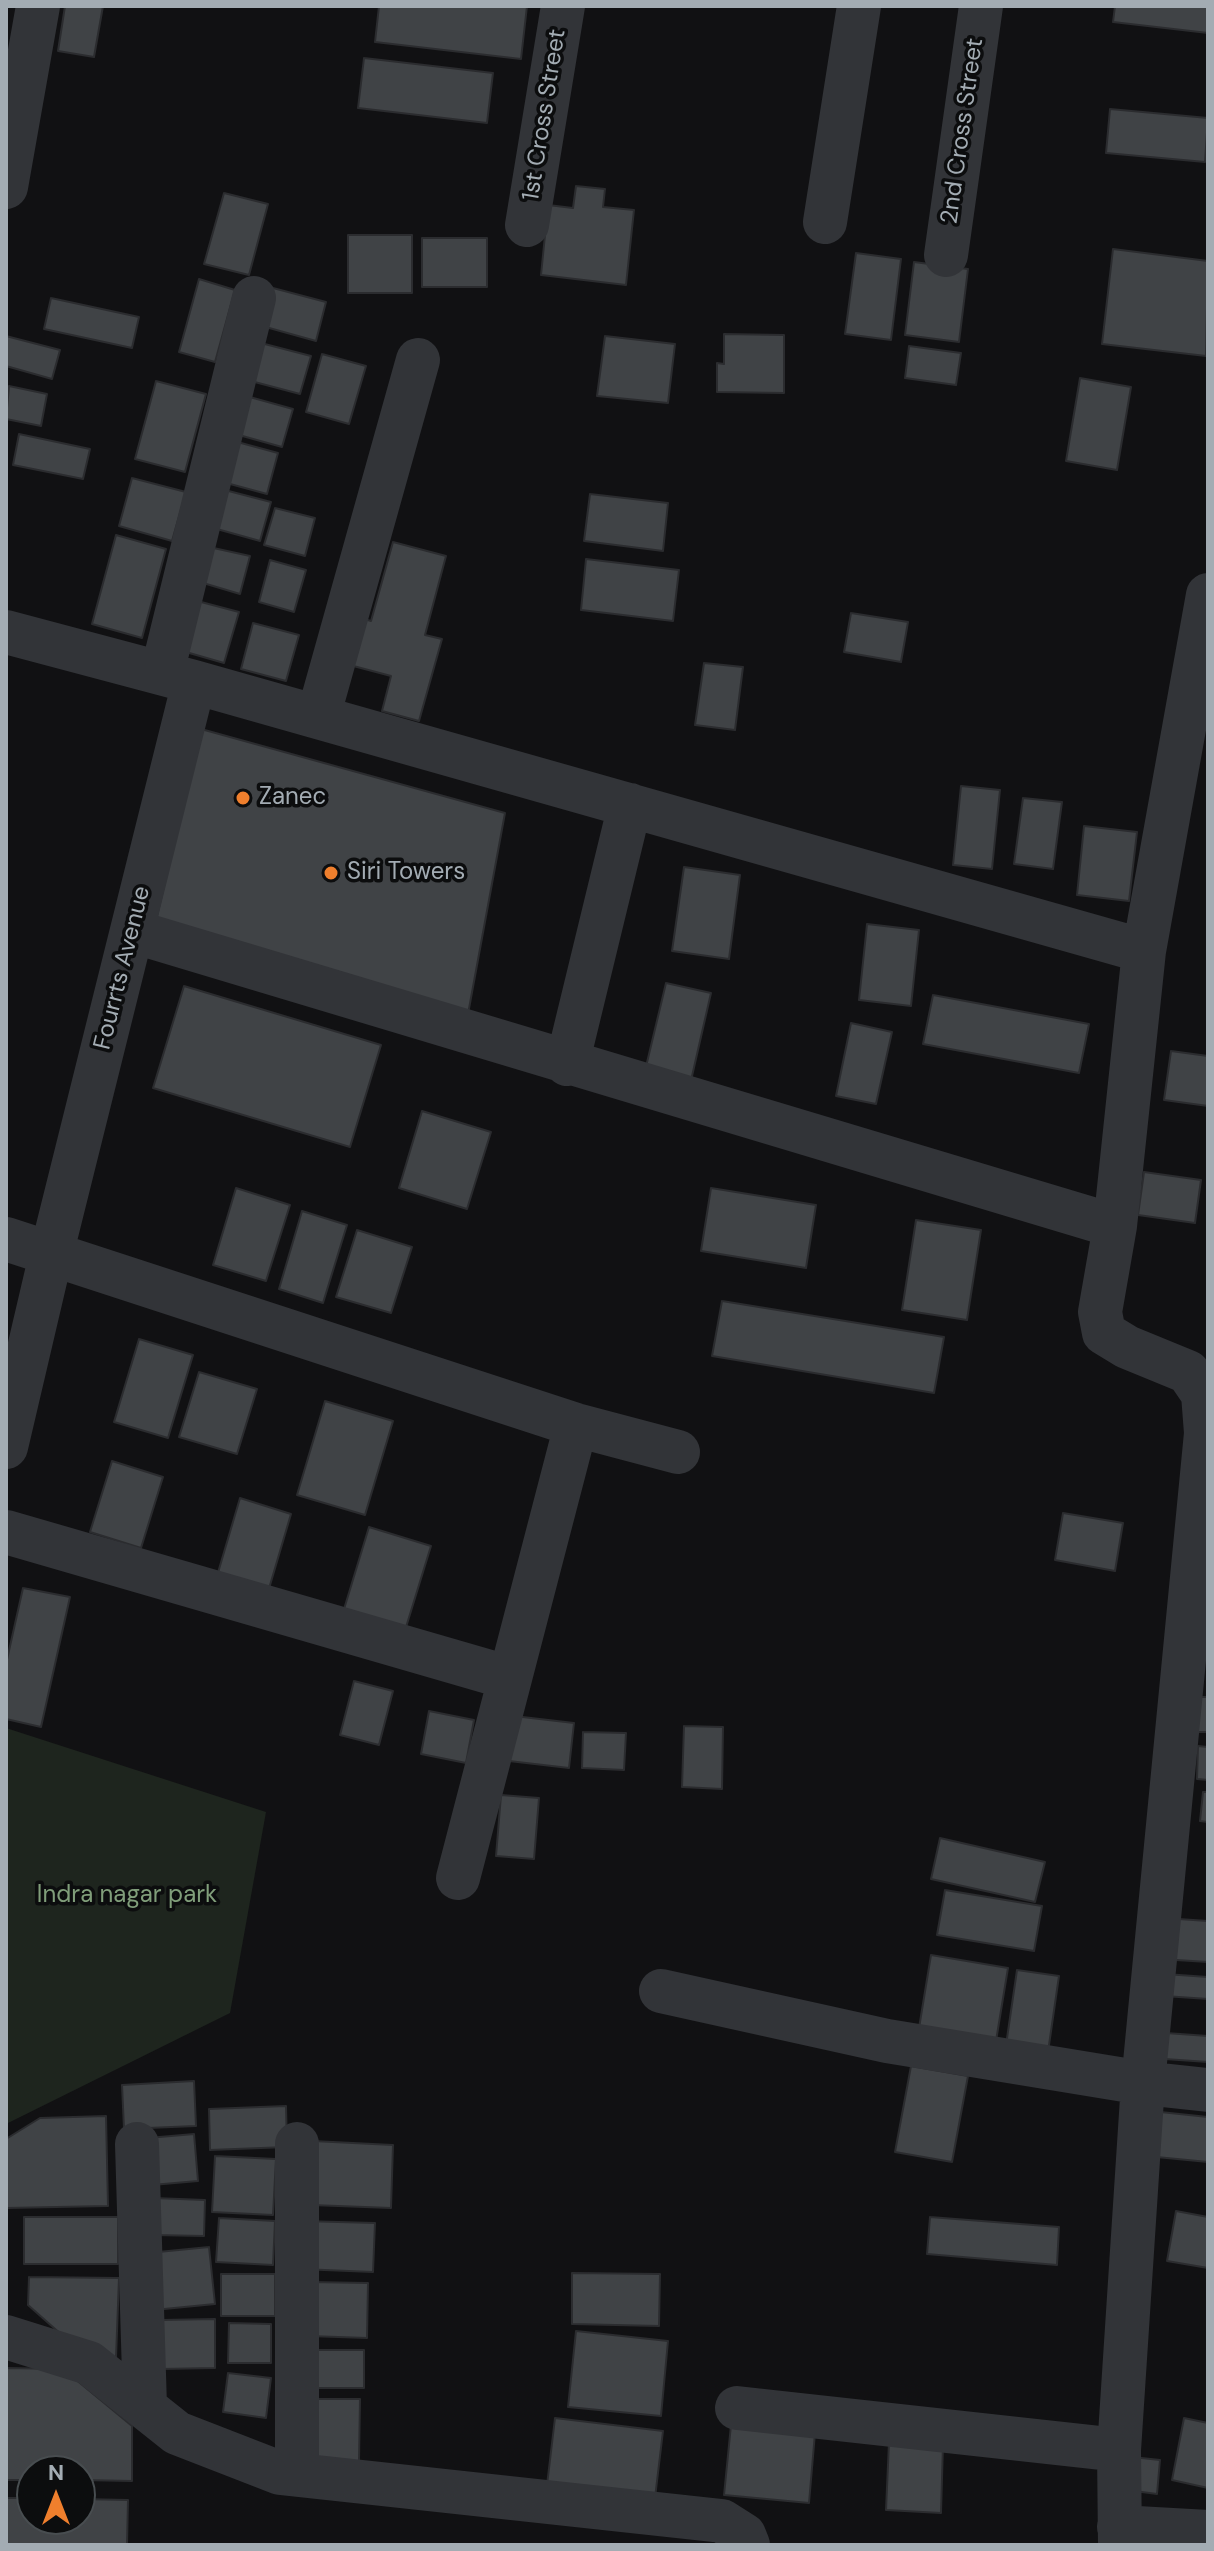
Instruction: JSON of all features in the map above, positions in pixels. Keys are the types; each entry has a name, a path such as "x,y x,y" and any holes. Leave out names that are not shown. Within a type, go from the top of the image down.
{"street":[{"path":"6,187 38,6"},
{"name":"1st Cross Street","path":"527,225 563,6"},
{"path":"825,222 859,6"},
{"name":"2nd Cross Street","path":"946,255 981,6"},
{"name":"Fourrts Avenue","path":"6,1447 132,931 178,678 254,298"},
{"path":"318,717 418,360"},
{"path":"1208,595 1144,951 1115,1226 1100,1312 1104,1333 1127,1347 1188,1372 1203,1394 1206,1433 1143,2083 1119,2450 1120,2536 1208,2532"},
{"path":"6,632 1144,951"},
{"path":"567,1064 630,805"},
{"path":"132,931 1115,1226"},
{"path":"6,1239 576,1425 678,1452"},
{"path":"458,1878 576,1425"},
{"path":"6,1532 510,1678"},
{"path":"661,1991 887,2041 1143,2083 1208,2090"},
{"path":"137,2144 145,2407"},
{"path":"297,2144 297,2474"},
{"path":"6,2337 89,2363 177,2433 280,2473 722,2521 744,2535 748,2545"},
{"path":"737,2408 1119,2450"}],"green space":[{"name":"Indra nagar park","path":"6,1728 266,1812 230,2013 6,2124"}],"building":[{"path":"65,6 103,6 94,57 58,51"},
{"path":"379,6 527,6 521,59 375,42"},
{"path":"1115,6 1208,6 1208,33 1113,22"},
{"path":"364,58 493,73 487,123 358,108"},
{"path":"1110,109 1208,118 1205,162 1106,153"},
{"path":"576,186 605,189 603,207 634,210 626,285 541,275 548,205 573,208"},
{"path":"224,193 268,204 249,275 204,264"},
{"path":"348,235 412,235 412,293 348,293"},
{"path":"422,238 487,238 487,287 422,287"},
{"path":"1113,249 1208,261 1206,356 1102,344"},
{"path":"856,253 901,259 891,340 845,334"},
{"path":"914,262 968,269 959,342 905,335"},
{"path":"199,279 235,290 215,362 179,352"},
{"path":"273,288 326,302 316,341 262,326"},
{"path":"51,298 139,317 132,348 44,329"},
{"path":"724,334 784,335 784,393 717,392 717,363 724,364"},
{"path":"6,336 60,350 52,379 6,366"},
{"path":"605,336 675,344 668,403 597,396"},
{"path":"257,342 311,356 300,394 247,380"},
{"path":"909,346 961,353 956,385 905,378"},
{"path":"322,354 366,366 349,424 306,412"},
{"path":"1080,378 1131,387 1117,470 1066,461"},
{"path":"156,381 206,394 185,472 135,459"},
{"path":"9,386 47,394 41,426 6,419"},
{"path":"239,394 293,409 282,447 228,432"},
{"path":"19,434 90,449 83,479 13,465"},
{"path":"230,440 278,453 267,494 219,481"},
{"path":"132,478 186,492 172,541 119,526"},
{"path":"217,488 271,502 260,541 206,526"},
{"path":"590,494 668,503 663,551 584,541"},
{"path":"275,508 315,518 305,556 264,545"},
{"path":"116,535 166,549 142,638 92,624"},
{"path":"393,542 446,556 425,635 442,639 419,721 382,711 391,676 342,663 355,616 371,621"},
{"path":"209,547 250,556 240,594 203,583"},
{"path":"586,559 679,570 673,621 581,610"},
{"path":"270,560 306,570 294,612 259,602"},
{"path":"186,598 239,612 224,663 172,648"},
{"path":"851,613 908,622 901,662 844,652"},
{"path":"253,623 299,635 286,681 241,669"},
{"path":"704,663 743,667 735,730 695,725"},
{"name":"Siri Towers","path":"201,729 505,813 466,1025 153,933"},
{"path":"961,786 1000,790 992,869 953,865"},
{"path":"1023,798 1062,802 1053,869 1014,864"},
{"path":"1084,826 1137,832 1129,901 1077,895"},
{"path":"684,867 740,875 729,959 672,951"},
{"path":"867,924 919,930 911,1006 859,1000"},
{"path":"666,983 711,993 690,1085 644,1075"},
{"path":"184,986 381,1045 350,1147 153,1088"},
{"path":"933,995 1089,1024 1079,1073 923,1044"},
{"path":"851,1023 892,1032 876,1104 836,1096"},
{"path":"1171,1051 1208,1056 1208,1106 1164,1100"},
{"path":"422,1111 491,1132 467,1209 399,1188"},
{"path":"1144,1172 1201,1180 1195,1223 1138,1215"},
{"path":"236,1188 290,1205 266,1281 213,1265"},
{"path":"711,1188 816,1205 806,1268 701,1251"},
{"path":"302,1211 347,1225 323,1303 279,1289"},
{"path":"916,1220 981,1230 967,1320 902,1310"},
{"path":"357,1230 412,1247 391,1313 336,1297"},
{"path":"722,1301 944,1337 934,1393 712,1356"},
{"path":"139,1339 193,1355 168,1438 114,1422"},
{"path":"199,1372 257,1389 237,1454 179,1437"},
{"path":"325,1401 393,1421 365,1515 297,1495"},
{"path":"112,1461 163,1477 141,1548 90,1532"},
{"path":"240,1498 291,1514 268,1592 217,1576"},
{"path":"1063,1513 1123,1523 1115,1571 1055,1560"},
{"path":"369,1527 431,1546 403,1637 341,1619"},
{"path":"23,1588 70,1597 41,1727 6,1719 6,1664"},
{"path":"354,1681 393,1691 379,1745 340,1735"},
{"path":"1194,1697 1208,1697 1208,1732 1194,1732"},
{"path":"429,1711 474,1720 466,1763 421,1754"},
{"path":"514,1716 574,1723 569,1768 509,1761"},
{"path":"684,1726 723,1727 722,1789 682,1787"},
{"path":"583,1732 626,1733 624,1770 582,1768"},
{"path":"1198,1746 1208,1747 1208,1780 1197,1779"},
{"path":"1203,1792 1208,1792 1208,1822 1200,1821"},
{"path":"501,1795 539,1798 534,1859 496,1856"},
{"path":"940,1838 1045,1862 1035,1902 931,1879"},
{"path":"945,1890 1042,1906 1034,1951 937,1935"},
{"path":"1164,1918 1208,1921 1208,1962 1160,1959"},
{"path":"931,1955 1008,1968 996,2041 919,2028"},
{"path":"1017,1970 1059,1976 1048,2052 1006,2045"},
{"path":"1165,1974 1208,1977 1208,1999 1164,1996"},
{"path":"1152,2032 1208,2036 1208,2062 1150,2058"},
{"path":"911,2066 968,2076 952,2162 895,2152"},
{"path":"194,2081 196,2126 124,2129 122,2085"},
{"path":"286,2106 287,2147 210,2150 209,2109"},
{"path":"1151,2111 1208,2117 1208,2162 1146,2156"},
{"path":"106,2116 108,2206 6,2208 6,2139 40,2118"},
{"path":"194,2134 198,2181 152,2185 148,2138"},
{"path":"313,2141 393,2145 391,2208 311,2205"},
{"path":"215,2156 276,2159 273,2215 212,2212"},
{"path":"154,2198 205,2200 204,2236 153,2235"},
{"path":"1176,2211 1208,2217 1208,2268 1167,2261"},
{"path":"24,2217 118,2217 118,2264 24,2264"},
{"path":"930,2217 1059,2227 1057,2265 927,2254"},
{"path":"219,2218 275,2221 273,2265 216,2262"},
{"path":"302,2221 375,2223 373,2272 300,2269"},
{"path":"209,2247 215,2304 154,2310 148,2253"},
{"path":"572,2273 660,2274 659,2326 572,2324"},
{"path":"221,2274 275,2274 275,2316 221,2316"},
{"path":"29,2277 119,2278 116,2358 89,2359 28,2305"},
{"path":"309,2282 368,2283 367,2338 308,2336"},
{"path":"215,2319 215,2368 161,2369 161,2320"},
{"path":"229,2323 271,2324 271,2363 228,2363"},
{"path":"576,2331 668,2341 661,2416 568,2407"},
{"path":"308,2350 364,2350 364,2388 308,2388"},
{"path":"6,2368 63,2369 132,2426 132,2481 96,2480 96,2455 16,2455 16,2480 6,2480"},
{"path":"228,2373 271,2378 266,2418 223,2412"},
{"path":"310,2399 360,2399 359,2462 309,2461"},
{"path":"555,2418 663,2431 655,2498 547,2485"},
{"path":"1184,2418 1208,2423 1208,2488 1172,2480"},
{"path":"731,2425 815,2433 809,2503 724,2495"},
{"path":"889,2442 943,2444 941,2513 886,2510"},
{"path":"1123,2456 1160,2460 1157,2494 1119,2489"},
{"path":"6,2498 16,2498 16,2535 96,2535 96,2499 128,2500 127,2545 6,2545"}],"place":[{"name":"Zanec","path":"243,798"},
{"name":"Siri Towers","path":"331,873"}]}
